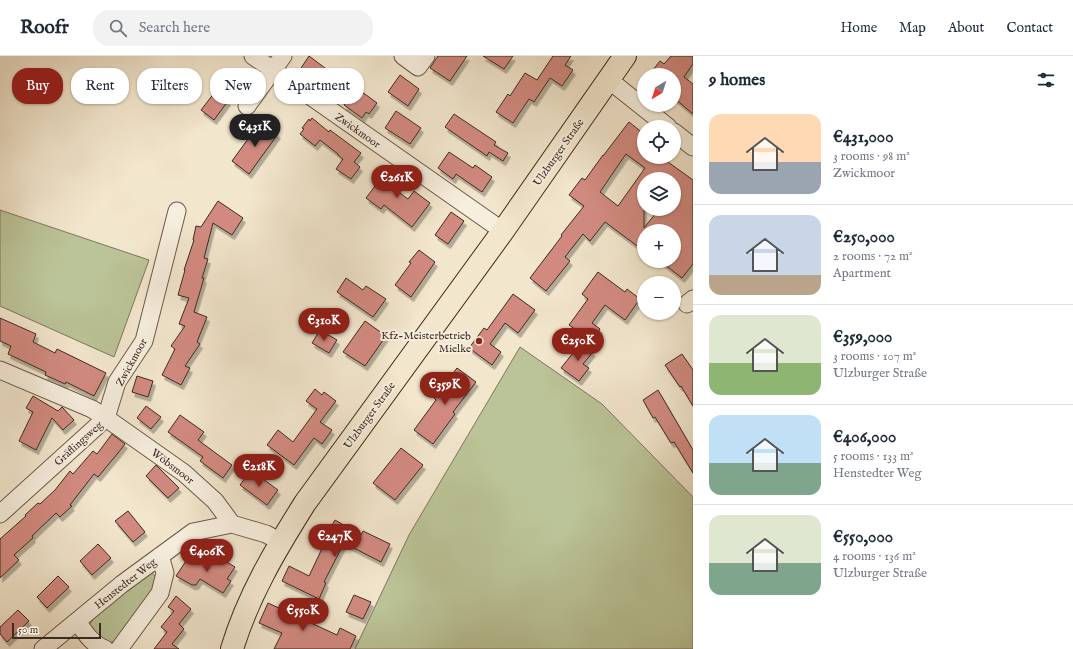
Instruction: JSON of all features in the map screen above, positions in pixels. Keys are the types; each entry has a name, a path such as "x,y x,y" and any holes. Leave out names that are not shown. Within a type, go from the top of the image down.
{"main road":[{"name":"Ulzburger Straße","path":"232,649 238,628 265,570 305,503 503,231 625,56"}],"street":[{"name":"Zwickmoor","path":"253,56 503,231"},
{"path":"247,106 283,56"},
{"path":"403,56 418,67 426,56"},
{"path":"609,80 659,120"},
{"path":"681,138 693,147"},
{"name":"Zwickmoor","path":"106,418 117,382 144,341 177,211"},
{"name":"Gräflingsweg","path":"0,370 92,409 106,418 0,514"},
{"name":"Wöbsmoor","path":"106,418 184,473 216,501 232,524"},
{"name":"Henstedter Weg","path":"42,649 122,584 193,532 232,524 266,534 281,542"},
{"path":"119,649 160,593 165,573 160,556"},
{"path":"77,621 97,646 105,649"}],"green space":[{"path":"0,210 149,260 114,357 0,306"},
{"path":"520,347 602,404 693,497 693,649 355,649 409,535"},
{"path":"152,573 156,577 156,584 118,640 108,643 104,642 93,631 90,624 101,610 109,603"}],"building":[{"path":"309,56 325,68 301,68"},
{"path":"438,56 467,56 450,81 430,68"},
{"path":"483,56 513,56 504,69"},
{"path":"553,56 571,56 565,65 573,70 562,86 550,78 534,102 529,99 513,123 496,112 508,94 510,96 525,73 537,80"},
{"path":"671,56 693,56 693,64 684,77 693,84 693,114 681,104 681,68 654,68 660,61 664,64"},
{"path":"400,75 419,89 408,106 388,92"},
{"path":"364,93 377,103 369,114 366,112 362,118 344,105 364,104"},
{"path":"210,98 210,104 226,104 214,120 201,110"},
{"path":"396,111 421,128 410,144 385,128"},
{"path":"454,114 496,142 494,145 508,153 503,161 489,152 487,156 445,127"},
{"path":"312,118 329,132 330,130 361,153 354,162 360,167 351,179 336,169 343,159 338,154 320,140 315,146 300,134 304,129 302,128 309,119 310,121"},
{"path":"261,121 278,134 249,174 232,161"},
{"path":"629,122 637,128 637,162 626,154 600,192 618,206 637,179 637,216 644,216 644,224 637,224 637,246 605,222 590,241 583,234 565,257 570,261 546,291 530,278 584,206 569,195 582,178 585,180"},
{"path":"449,152 473,168 475,165 492,177 482,192 456,174 453,179 438,168"},
{"path":"640,164 671,164 693,180 693,264 682,278 669,268 681,268 681,224 647,224 653,216 681,216 681,172 642,172 645,168"},
{"path":"384,166 396,176 389,185 408,199 414,191 430,203 412,227 384,205 381,209 366,198 378,182 374,180"},
{"path":"218,201 243,218 232,235 213,223 204,258 208,259 202,278 204,278 194,312 207,317 197,342 200,344 185,366 190,368 181,385 162,375 175,349 171,346 185,326 179,324 189,298 178,295 184,270 194,240 196,226 201,227"},
{"path":"451,212 464,221 448,244 435,235"},
{"path":"419,250 435,262 411,297 395,285 411,263 409,262"},
{"path":"598,272 625,292 627,289 637,297 637,303 625,320 605,305 592,323 600,329 592,341 569,325 588,299 582,294"},
{"path":"346,278 363,290 366,286 386,299 373,317 337,292"},
{"path":"513,294 535,310 518,333 505,323 490,344 501,352 492,365 469,348 484,328 487,330"},
{"path":"0,318 36,334 33,342 55,353 57,349 106,373 94,396 66,382 65,384 45,375 46,372 8,354 11,346 0,341"},
{"path":"365,321 386,336 365,366 343,352"},
{"path":"320,330 337,340 329,353 312,343"},
{"path":"581,343 593,352 583,364 589,368 579,381 561,368"},
{"path":"682,354 693,370 693,406 681,386 680,387 665,365"},
{"path":"457,368 476,382 453,412 455,414 433,444 414,430 436,400 434,398"},
{"path":"137,376 153,381 148,397 132,392"},
{"path":"315,389 322,395 324,392 336,401 320,422 332,430 322,444 314,438 294,465 267,445 278,430 293,442 317,409 306,401"},
{"path":"658,390 693,450 693,473 674,442 671,443 655,417 653,418 643,400"},
{"path":"33,396 58,411 62,407 74,420 63,430 52,418 36,450 19,441 33,412 26,408"},
{"path":"146,406 161,417 151,429 137,418"},
{"path":"180,415 204,432 198,440 232,465 223,478 200,461 203,457 168,432"},
{"path":"112,434 125,444 98,477 94,474 70,505 72,506 60,517 56,513 32,536 33,538 14,555 19,560 0,578 0,539 38,503 40,504 55,490 70,471 73,474 93,451 97,454"},
{"path":"401,448 423,465 395,500 373,483"},
{"path":"156,465 179,488 168,498 146,476"},
{"path":"251,470 278,490 267,505 240,485"},
{"path":"128,511 145,532 133,542 115,521"},
{"path":"335,520 361,535 363,531 390,544 381,562 344,543 324,582 326,583 319,599 282,581 289,566 309,576 328,536 326,535"},
{"path":"98,544 111,558 92,575 80,561"},
{"path":"204,556 218,564 222,559 235,567 227,579 231,581 223,593 200,579 196,585 192,585 176,576 188,558 198,564"},
{"path":"58,576 69,587 47,608 37,597"},
{"path":"354,595 371,602 363,619 346,612"},
{"path":"176,596 191,609 179,624 184,629 172,644 179,649 154,649 167,632 161,627 174,611 168,607"},
{"path":"268,603 337,635 340,628 356,636 350,649 274,649 282,633 259,623"},
{"path":"18,610 29,621 7,642 0,634 0,627"}],"place":[{"name":"Kfz-Meisterbetrieb Mielke","path":"479,341"}]}
